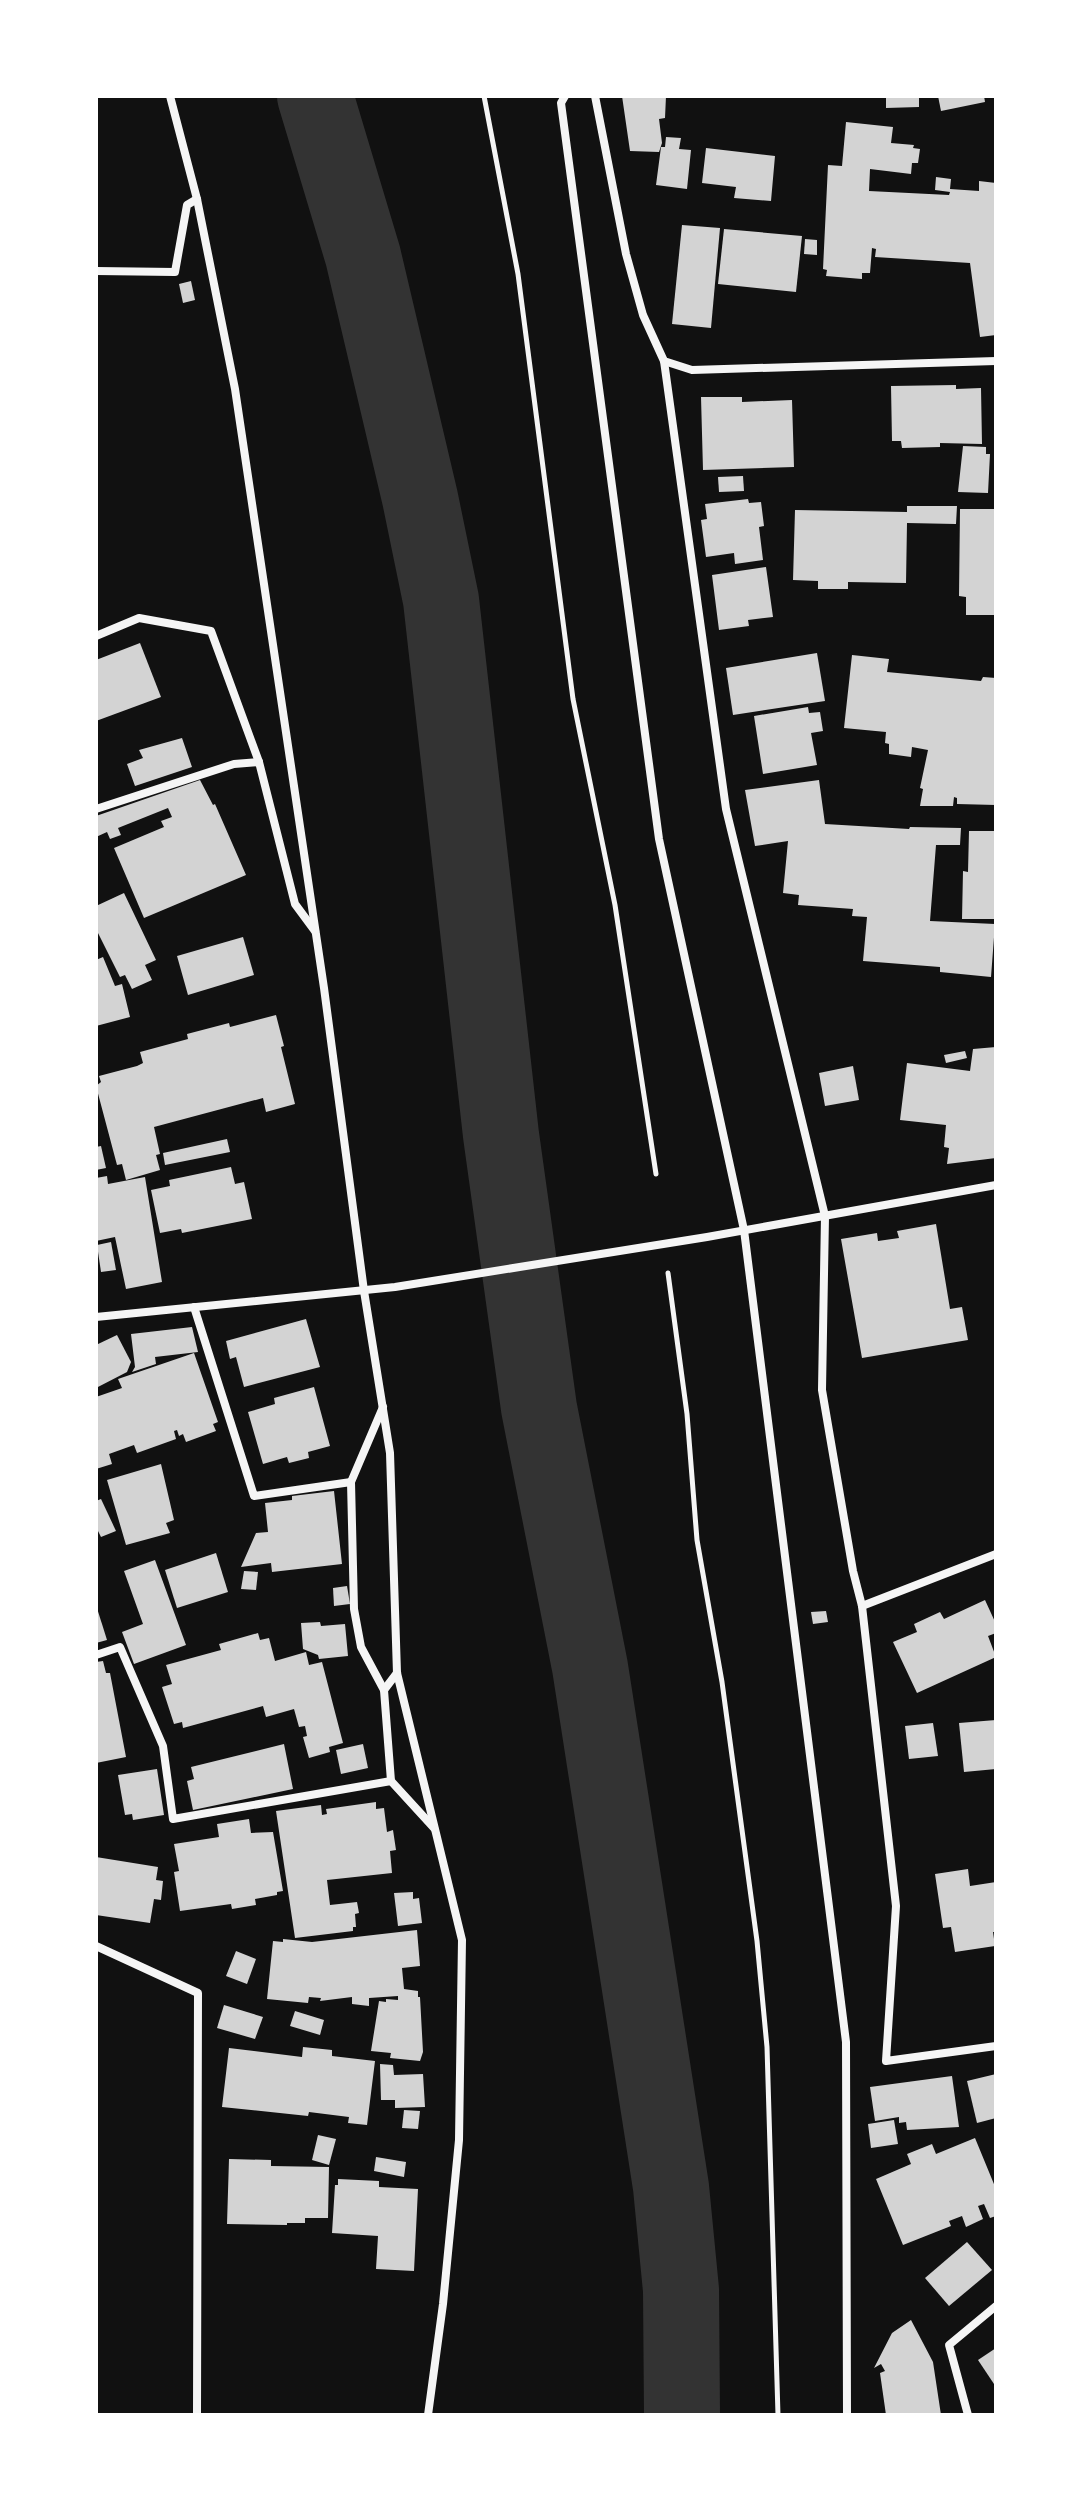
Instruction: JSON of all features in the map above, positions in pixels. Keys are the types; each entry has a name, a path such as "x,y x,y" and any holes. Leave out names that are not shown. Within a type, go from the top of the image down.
{"street":[{"path":"170,96 197,199 235,389 316,933 364,1291 390,1453 397,1673 462,1940 459,2140 443,2304 428,2415"},
{"path":"565,96 561,103 659,839 744,1230 846,2042 847,2415"},
{"path":"595,96 626,254 643,315 664,361 726,809 825,1216 822,1390 853,1571 862,1606 896,1906 886,2061 996,2046"},
{"path":"96,271 175,272 187,205 197,199"},
{"path":"664,361 692,370 996,361"},
{"path":"96,636 139,618 211,631 259,762 295,904 316,933"},
{"path":"96,809 234,764 259,762"},
{"path":"96,1317 395,1287 707,1237 996,1185"},
{"path":"194,1307 254,1496 351,1482"},
{"path":"383,1407 351,1482 354,1609 361,1647 384,1690 391,1781 434,1829"},
{"path":"862,1606 996,1554"},
{"path":"96,1655 120,1647 163,1746 173,1819 391,1781"},
{"path":"384,1690 397,1673"},
{"path":"96,1946 198,1993 197,2415"},
{"path":"968,2415 949,2345 996,2306"}],"path":[{"path":"484,96 518,274 573,699 615,905 656,1174"},
{"path":"668,1273 687,1414 697,1540 722,1682 762,1987 767,2047 778,2415"}],"building":[{"path":"622,96 666,96 665,118 659,119 662,143 659,152 630,151"},
{"path":"886,96 919,96 919,107 886,108"},
{"path":"938,96 984,96 985,102 941,111"},
{"path":"846,122 893,127 891,143 914,145 913,148 920,149 918,163 912,163 911,174 870,169 869,191 949,195 950,192 935,190 936,177 951,179 950,189 979,191 979,181 996,183 996,335 980,337 970,263 875,257 876,249 872,248 870,273 862,273 862,279 826,276 827,270 823,269 828,165 842,166"},
{"path":"666,137 681,138 679,149 691,150 687,189 656,185 661,147 665,147"},
{"path":"706,148 775,156 771,201 734,198 736,187 702,183"},
{"path":"682,225 720,228 711,328 672,324"},
{"path":"724,229 802,236 796,292 718,284"},
{"path":"805,239 817,240 817,255 804,254"},
{"path":"191,281 195,300 183,303 179,284"},
{"path":"956,385 956,389 981,388 982,444 940,443 940,447 902,448 901,441 892,441 891,386"},
{"path":"701,397 742,397 742,402 792,400 794,467 703,470"},
{"path":"963,446 986,447 986,454 990,454 988,493 958,492"},
{"path":"743,476 744,491 719,492 718,477"},
{"path":"748,499 749,503 761,502 764,526 759,527 763,560 735,564 734,553 706,557 701,520 707,519 705,504"},
{"path":"907,506 957,506 956,524 907,523 906,583 848,582 848,589 818,589 818,581 793,580 795,510 907,512"},
{"path":"960,509 996,509 996,615 966,615 966,597 959,596"},
{"path":"766,567 773,617 748,620 749,626 719,630 712,575"},
{"path":"140,643 161,697 96,721 96,660"},
{"path":"817,653 825,701 733,715 726,668"},
{"path":"852,655 889,659 887,672 981,681 983,677 996,678 996,805 957,804 954,797 953,806 920,806 923,789 920,788 928,750 912,747 911,757 889,754 889,744 885,743 886,732 844,728"},
{"path":"808,707 809,713 820,712 823,731 811,733 817,765 763,774 754,716"},
{"path":"182,738 192,767 135,786 127,764 143,758 139,750"},
{"path":"200,780 215,804 246,875 144,918 114,848 164,827 161,821 172,817 168,808 118,828 121,835 110,839 107,832 96,837 96,816"},
{"path":"819,780 825,824 909,829 961,828 960,845 936,845 930,921 995,924 991,977 940,972 940,967 863,961 867,917 852,916 853,909 798,905 799,895 783,893 788,841 755,846 745,790"},
{"path":"969,831 996,831 996,919 962,919 963,871 968,872"},
{"path":"124,893 156,960 145,965 152,980 132,989 125,975 120,977 96,929 96,906"},
{"path":"243,937 254,975 188,995 177,956"},
{"path":"103,957 115,986 122,984 130,1017 96,1026 96,960"},
{"path":"276,1015 295,1104 266,1112 263,1098 154,1127 160,1170 126,1180 122,1164 117,1165 96,1086 101,1082 99,1076 137,1066 143,1063 140,1052 188,1039 187,1034"},
{"path":"996,1047 996,1158 947,1164 949,1148 944,1147 946,1125 900,1120 907,1063 970,1071 973,1049"},
{"path":"965,1051 967,1058 946,1063 944,1055"},
{"path":"853,1066 859,1100 825,1106 819,1073"},
{"path":"227,1139 230,1152 165,1165 163,1153"},
{"path":"101,1146 106,1168 96,1170 96,1147"},
{"path":"231,1167 235,1184 244,1182 252,1219 182,1233 181,1229 160,1233 151,1190 170,1186 169,1180"},
{"path":"107,1176 108,1184 145,1177 162,1282 126,1289 115,1237 96,1241 96,1178"},
{"path":"936,1224 950,1309 962,1307 968,1340 862,1358 841,1239 877,1233 878,1241 899,1238 897,1231"},
{"path":"111,1242 116,1270 101,1272 97,1245"},
{"path":"306,1319 320,1367 244,1387 236,1357 230,1359 226,1341"},
{"path":"192,1327 198,1352 155,1357 156,1364 132,1372 135,1367 131,1334"},
{"path":"117,1335 131,1362 127,1372 96,1388 96,1345"},
{"path":"194,1353 218,1422 213,1424 216,1431 186,1442 177,1430 174,1431 176,1439 137,1453 134,1445 109,1454 112,1464 96,1469 96,1397 122,1388 118,1379"},
{"path":"314,1387 330,1446 308,1452 309,1458 289,1463 287,1457 263,1464 248,1412 275,1404 274,1398"},
{"path":"161,1464 174,1520 166,1523 170,1533 126,1545 107,1480"},
{"path":"334,1491 342,1564 272,1572 271,1563 241,1567 256,1533 268,1532 265,1503"},
{"path":"101,1499 116,1531 101,1537 96,1527 96,1501"},
{"path":"216,1553 228,1592 177,1608 165,1570"},
{"path":"155,1560 186,1645 134,1664 122,1632 143,1624 124,1571"},
{"path":"244,1571 258,1572 256,1590 241,1589"},
{"path":"347,1586 350,1604 334,1606 333,1588"},
{"path":"985,1600 996,1624 996,1633 988,1636 996,1657 917,1693 893,1642 917,1632 914,1624 940,1612 944,1619"},
{"path":"96,1605 107,1640 96,1643"},
{"path":"826,1611 828,1622 813,1624 811,1612"},
{"path":"320,1622 321,1626 345,1624 348,1656 319,1659 318,1655 303,1649 301,1623"},
{"path":"258,1633 260,1640 269,1638 275,1661 306,1652 309,1665 322,1662 343,1743 329,1747 330,1752 309,1758 303,1737 307,1736 305,1726 299,1727 294,1709 266,1717 263,1706 183,1728 182,1722 174,1724 162,1687 172,1684 166,1665 221,1650 219,1644"},
{"path":"103,1661 106,1673 110,1673 126,1757 96,1763 96,1662"},
{"path":"996,1720 996,1769 964,1772 959,1723"},
{"path":"933,1723 938,1756 909,1759 905,1726"},
{"path":"284,1744 293,1789 193,1810 187,1781 194,1779 191,1767"},
{"path":"363,1744 368,1768 341,1774 336,1750"},
{"path":"157,1769 164,1815 133,1820 132,1814 125,1815 118,1775"},
{"path":"376,1802 376,1809 384,1808 387,1832 393,1830 396,1850 390,1851 392,1873 327,1880 330,1905 357,1902 359,1913 355,1914 356,1927 353,1931 295,1938 276,1811 321,1805 322,1815 327,1814 326,1809"},
{"path":"249,1819 251,1833 273,1832 283,1891 255,1899 256,1905 232,1909 231,1904 180,1911 174,1872 179,1871 174,1844 219,1837 217,1824"},
{"path":"96,1857 158,1867 156,1880 163,1881 161,1900 154,1899 150,1923 96,1915"},
{"path":"968,1869 970,1886 996,1882 995,1946 955,1952 951,1927 943,1928 935,1874"},
{"path":"413,1892 413,1899 419,1898 422,1923 398,1926 394,1893"},
{"path":"417,1930 420,1966 402,1968 404,1989 418,1991 420,1997 423,2052 420,2061 390,2058 391,2053 371,2051 379,2001 398,2000 398,1996 369,1998 369,2006 352,2004 352,1997 320,2001 321,1998 309,1997 308,2003 267,1999 273,1941 312,1942"},
{"path":"236,1951 256,1959 247,1984 226,1976"},
{"path":"224,2005 263,2017 255,2039 217,2028"},
{"path":"295,2011 324,2020 320,2035 290,2026"},
{"path":"303,2047 332,2050 332,2056 375,2061 367,2125 348,2123 349,2117 309,2112 308,2116 222,2107 229,2048 302,2057"},
{"path":"380,2064 393,2065 394,2075 423,2074 425,2107 395,2108 395,2100 381,2100"},
{"path":"996,2074 996,2118 977,2123 967,2081"},
{"path":"952,2076 959,2127 907,2130 906,2122 899,2123 899,2117 875,2121 870,2087"},
{"path":"404,2110 420,2111 418,2129 402,2128"},
{"path":"894,2120 898,2144 871,2148 868,2124"},
{"path":"318,2135 336,2139 329,2165 312,2160"},
{"path":"975,2138 996,2189 996,2216 990,2218 984,2204 978,2206 983,2219 966,2227 962,2216 949,2221 951,2226 903,2245 876,2179 911,2164 907,2154 932,2144 936,2154"},
{"path":"376,2157 406,2162 404,2177 374,2171"},
{"path":"229,2159 271,2160 271,2166 329,2167 328,2218 305,2218 305,2223 287,2225 227,2224"},
{"path":"338,2179 379,2181 379,2187 418,2189 414,2271 376,2269 378,2236 332,2233"},
{"path":"967,2242 992,2270 949,2306 925,2278"},
{"path":"911,2320 933,2362 941,2415 886,2415 880,2373 885,2371 881,2364 874,2368 892,2333"},
{"path":"996,2348 996,2387 978,2360"}],"waterway":[{"path":"315,96 363,256 441,600 501,1135 539,1408 590,1667 671,2187 681,2290 682,2415"}]}
